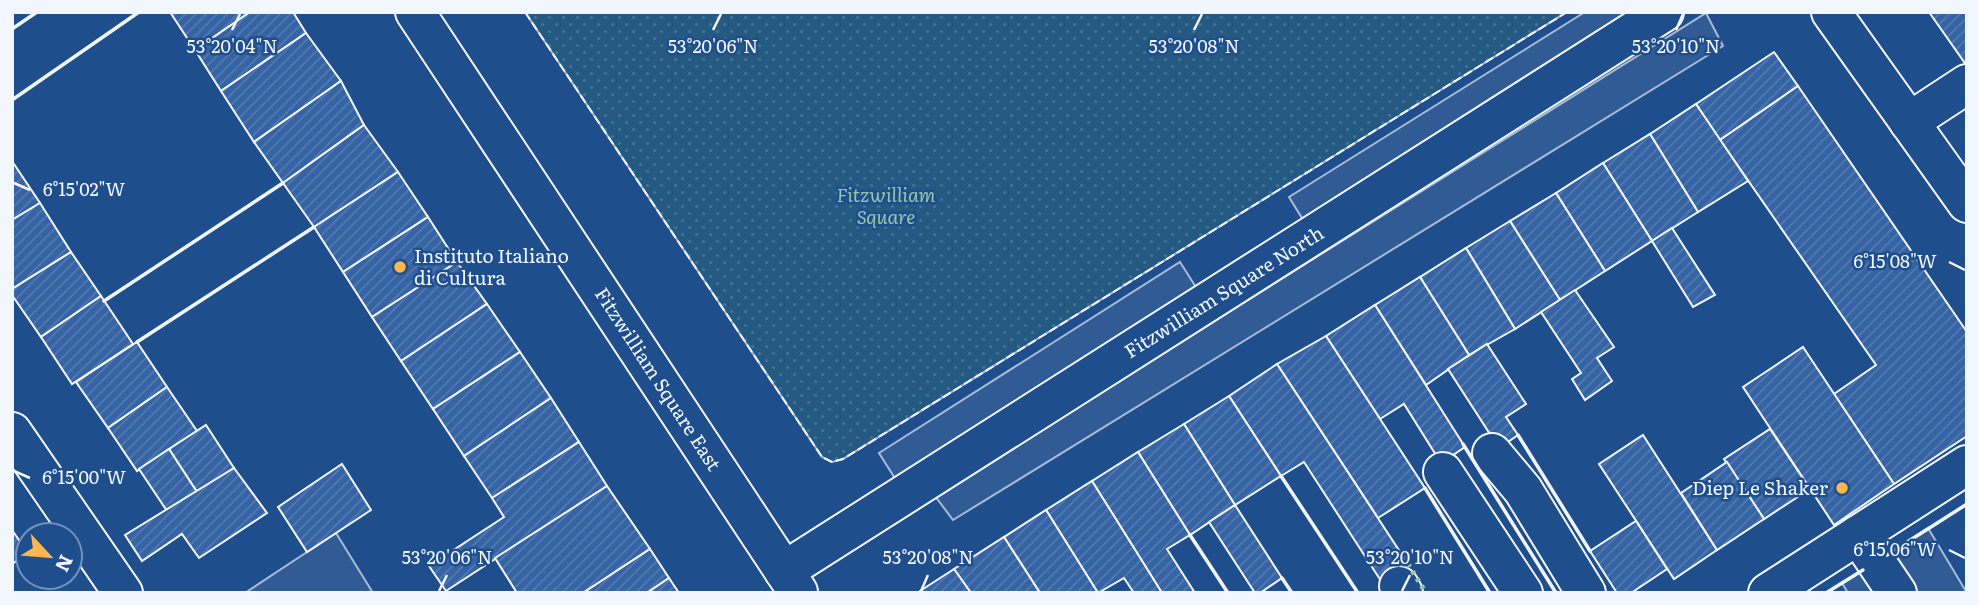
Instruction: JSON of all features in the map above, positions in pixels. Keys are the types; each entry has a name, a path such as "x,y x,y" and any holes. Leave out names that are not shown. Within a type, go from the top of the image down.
{"street":[{"name":"Fitzwilliam Square East","path":"415,12 791,582"},
{"name":"Fitzwilliam Square North","path":"791,582 1664,12"},
{"path":"1831,12 1967,203"},
{"path":"1909,122 1967,84"},
{"path":"12,432 123,593"},
{"path":"1492,453 1523,490 1586,593"},
{"path":"1768,593 1967,465"},
{"path":"1443,472 1523,593"},
{"path":"1858,535 1897,593"}],"green space":[{"name":"Fitzwilliam Square","path":"525,12 1567,12 843,459 832,462 822,457"}],"shaded area":[{"path":"1585,12 1643,12 1305,223 1289,197"},
{"path":"1706,13 1723,46 953,520 935,496"},
{"path":"1180,262 1199,292 898,483 879,453"},
{"path":"1928,528 1967,593 1848,593 1842,583"},
{"path":"336,533 373,593 245,593 307,552"}],"building":[{"path":"170,12 250,12 195,50"},
{"path":"250,12 293,12 306,33 221,91 195,50"},
{"path":"1929,12 1967,12 1967,66"},
{"path":"306,33 341,81 254,142 221,91"},
{"path":"1774,52 1798,86 1720,140 1696,104"},
{"path":"341,81 364,125 283,183 254,142"},
{"path":"1798,86 1967,332 1967,436 1894,484 1834,394 1876,365 1720,140"},
{"path":"1696,104 1748,181 1698,212 1650,134"},
{"path":"364,125 398,172 314,227 283,183"},
{"path":"1650,134 1698,212 1652,241 1603,163"},
{"path":"1603,163 1652,241 1605,271 1556,193"},
{"path":"14,164 40,203 12,220 12,165"},
{"path":"398,172 428,217 343,272 314,227"},
{"path":"1556,193 1605,271 1560,300 1510,221"},
{"path":"40,203 71,252 12,289 12,220"},
{"name":"Instituto Italiano di Cultura","path":"428,217 457,262 372,317 343,272"},
{"path":"1510,221 1560,300 1515,329 1466,248"},
{"path":"1672,228 1715,295 1693,307 1652,241"},
{"path":"1466,248 1515,329 1469,355 1420,277"},
{"path":"71,252 101,296 41,337 12,295 12,289"},
{"path":"457,262 487,304 401,361 372,317"},
{"path":"1420,277 1469,355 1426,385 1375,305"},
{"path":"1575,290 1614,347 1597,358 1612,381 1585,400 1572,379 1581,373 1541,312"},
{"path":"101,296 133,344 72,384 41,337"},
{"path":"487,304 520,352 433,409 401,361"},
{"path":"1375,305 1465,447 1441,463 1404,404 1380,419 1326,336"},
{"path":"1326,336 1425,488 1378,518 1277,364"},
{"path":"137,342 167,387 108,428 76,382"},
{"path":"1487,344 1526,404 1506,417 1518,435 1499,448 1448,369"},
{"path":"1803,347 1894,484 1834,525 1743,387"},
{"path":"520,352 551,398 464,456 433,409"},
{"path":"1277,364 1408,564 1381,581 1304,462 1281,476 1229,396"},
{"path":"167,387 197,431 137,471 108,428"},
{"path":"1229,396 1281,476 1235,505 1184,424"},
{"path":"551,398 579,442 492,498 464,456"},
{"path":"1184,424 1235,505 1190,535 1138,452"},
{"path":"206,425 234,468 197,492 169,449"},
{"path":"1770,429 1810,489 1764,519 1724,459"},
{"path":"1643,435 1717,550 1674,579 1599,464"},
{"path":"579,442 607,486 446,591 429,566 504,517 492,498"},
{"path":"169,449 197,492 167,511 139,469"},
{"path":"1138,452 1190,535 1167,549 1195,593 1162,593 1092,481"},
{"path":"1727,462 1764,519 1717,550 1681,493"},
{"path":"342,464 371,510 307,552 278,507"},
{"path":"234,468 267,513 199,558 182,534 142,561 125,535"},
{"path":"1092,481 1162,593 1134,593 1124,578 1098,593 1046,510"},
{"path":"607,486 650,549 583,593 517,593 495,558"},
{"path":"1235,505 1282,578 1260,593 1255,593 1209,522"},
{"path":"1046,510 1098,593 1040,593 1004,537"},
{"path":"1636,521 1667,569 1631,593 1617,593 1590,551"},
{"path":"12,530 14,563 12,564"},
{"path":"1004,537 1040,593 971,593 954,569"},
{"path":"650,549 669,578 647,593 583,593"},
{"path":"954,569 971,593 917,593"},
{"path":"669,578 679,593 647,593"}],"hedge":[{"path":"1408,564 1426,593"}],"fence":[{"path":"525,12 822,457 832,462 843,459 1567,12"}],"wall":[{"path":"12,29 37,12"},
{"path":"12,100 139,12"},
{"path":"104,301 283,183"},
{"path":"137,342 314,227"},
{"path":"1518,435 1590,551"},
{"path":"1463,444 1556,593"},
{"path":"1281,476 1358,593"},
{"path":"1425,488 1490,593"},
{"path":"1887,555 1967,504"},
{"path":"1190,535 1228,593"},
{"path":"1826,593 1863,570"},
{"path":"1282,578 1292,593"}],"place":[{"name":"Instituto Italiano di Cultura","path":"400,267"},
{"name":"Diep Le Shaker","path":"1842,488"}]}
